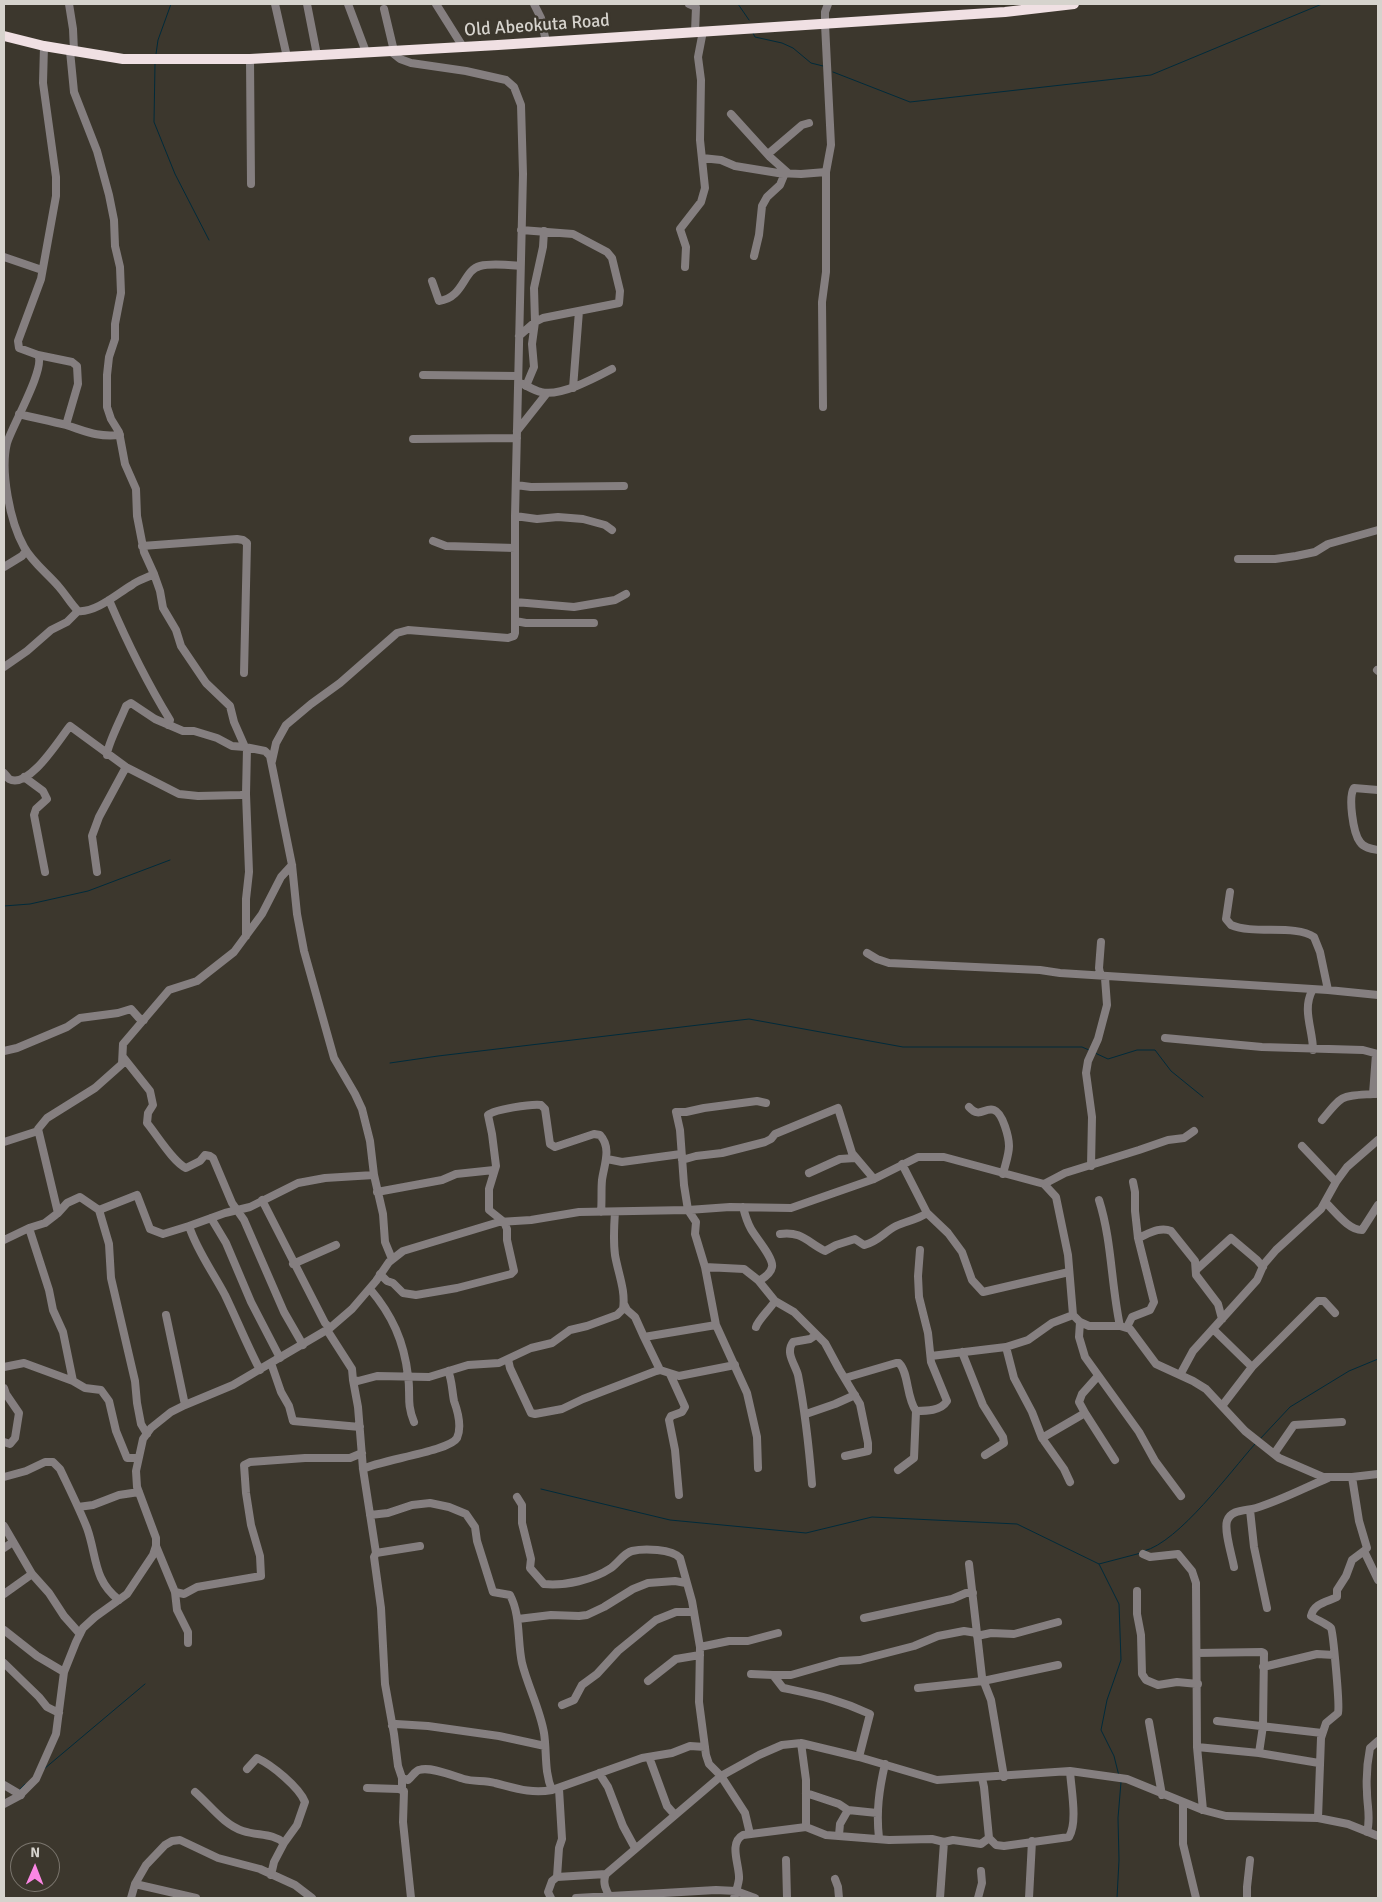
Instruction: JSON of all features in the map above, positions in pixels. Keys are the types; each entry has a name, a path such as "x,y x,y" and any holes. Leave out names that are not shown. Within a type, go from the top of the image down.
{"highway":[{"name":"Old Abeokuta Road","path":"4,36 44,46 124,59 250,59 1005,12 1074,4"}],"street":[{"path":"69,4 74,29 72,82 85,123 97,151 109,195 114,220 115,246 119,255 121,293 115,324 115,339 109,357 107,375 106,400 108,413 120,435 125,464 136,489 137,516 142,546 145,558 154,574 160,591 163,608 176,630 181,646 206,683 230,706 234,722 246,748 249,872 246,899 246,936"},
{"path":"275,4 288,57"},
{"path":"307,4 317,55"},
{"path":"348,4 366,52"},
{"path":"436,4 463,47"},
{"path":"534,4 541,18 546,42"},
{"path":"685,267 686,247 680,231 701,202 705,182 700,140 701,80 698,57 699,31 696,7 689,4"},
{"path":"823,407 822,302 826,272 826,172 830,145 825,24 825,12 828,4"},
{"path":"384,9 392,51 400,59 411,63 499,77 506,80 514,87 521,105 522,121 515,516 515,633 512,637 508,638 408,630 397,633 340,684 311,704 286,725 276,743 272,761 278,801 292,865 297,914 316,996 334,1058 362,1109 370,1141 374,1176 383,1214 386,1242 392,1259"},
{"path":"44,46 43,83 57,184 54,214 38,288 18,341 19,348 38,355 72,362 77,366 78,384 66,425"},
{"path":"250,59 251,184"},
{"path":"731,114 786,173"},
{"path":"768,154 802,125 809,123"},
{"path":"702,158 721,160 735,166 786,173 826,172"},
{"path":"754,256 759,235 762,206 767,197 780,185 786,173"},
{"path":"519,336 543,318 620,302 620,291 612,258 607,252 579,236 521,230"},
{"path":"526,386 534,368 532,344 536,322 534,288 543,247 544,232"},
{"path":"4,257 42,270"},
{"path":"432,281 439,301 449,300 464,285 470,272 479,266 520,266"},
{"path":"573,388 579,311"},
{"path":"38,355 41,362 34,383 5,449 6,486 17,531 26,551 78,611"},
{"path":"423,376 518,379 526,386 547,393 573,388 612,369"},
{"path":"517,434 547,393"},
{"path":"19,414 66,425 83,432 103,436 120,435"},
{"path":"413,439 517,434"},
{"path":"516,485 531,487 624,486"},
{"path":"515,516 538,519 558,517 583,519 605,525 612,530"},
{"path":"1238,559 1276,559 1296,556 1315,552 1336,542 1378,530"},
{"path":"142,546 237,539 247,543 244,673"},
{"path":"432,541 446,546 515,548"},
{"path":"4,567 22,556 26,551"},
{"path":"4,667 27,651 51,630 67,622 78,611 84,611 110,600 132,584 154,574"},
{"path":"515,602 574,607 615,600 626,594"},
{"path":"110,600 141,670 159,705 170,720 168,725"},
{"path":"516,621 526,623 594,623"},
{"path":"107,755 107,748 117,731 126,706 131,703 183,732 194,731 232,746 265,750 272,761"},
{"path":"4,786 6,776 22,779 37,768 70,726 107,755 126,767 179,794 198,796 246,794"},
{"path":"96,872 92,836 99,817 126,767"},
{"path":"24,777 43,791 47,799 36,810 34,815 45,872"},
{"path":"1378,790 1354,788 1350,796 1358,839 1363,846 1378,850"},
{"path":"58,1214 38,1131 39,1127 47,1118 95,1088 122,1064 121,1046 169,990 197,981 224,961 262,914 281,877 292,865"},
{"path":"1230,892 1226,919 1231,925 1248,929 1305,932 1314,937 1320,952 1328,990"},
{"path":"1091,1166 1092,1117 1086,1073 1088,1061 1098,1039 1107,1005 1105,978 1102,976 1099,968 1101,942"},
{"path":"867,953 889,963 1040,970 1378,995"},
{"path":"1312,991 1308,1000 1308,1012 1313,1050"},
{"path":"4,1051 26,1044 86,1016 118,1013 131,1009 139,1018 144,1020"},
{"path":"1165,1038 1262,1047 1363,1050 1377,1054 1376,1094 1350,1095 1339,1099 1322,1120"},
{"path":"123,1057 150,1091 153,1105 148,1113 147,1123 182,1166 186,1168 200,1161 205,1155 210,1156 232,1203 244,1220 284,1312 303,1345"},
{"path":"758,1468 754,1417 747,1393 716,1325 705,1268 695,1234 696,1222 688,1210 681,1157 680,1130 676,1112 757,1101 766,1103"},
{"path":"380,1274 403,1293 416,1296 458,1288 511,1274 514,1271 507,1240 507,1229 504,1222 489,1210 489,1190 495,1160 488,1115 493,1112 522,1105 537,1104 544,1107 552,1146 600,1134 605,1145 607,1159 602,1180 601,1212"},
{"path":"969,1107 979,1113 993,1110 1002,1118 1009,1145 1003,1174"},
{"path":"607,1159 622,1162 722,1153 765,1142 775,1134 838,1108 849,1145 856,1158 874,1179"},
{"path":"4,1142 38,1131"},
{"path":"1044,1184 1065,1173 1168,1140 1184,1138 1194,1131"},
{"path":"1180,1375 1188,1357 1257,1280 1263,1267 1282,1243 1310,1220 1325,1202 1347,1167 1378,1140"},
{"path":"1302,1146 1336,1182"},
{"path":"4,1804 21,1794 36,1779 56,1734 64,1672 83,1628 95,1616 126,1594 154,1555 156,1538 139,1492 136,1471 142,1439 160,1420 185,1405 233,1385 328,1329 352,1309 370,1289 392,1259 403,1251 483,1226 578,1212 743,1207 791,1208 874,1179 918,1157 944,1157 1044,1184 1056,1197 1068,1255 1074,1315 1080,1322 1089,1326 1124,1326 1133,1316 1150,1310 1154,1304 1138,1238 1133,1182"},
{"path":"809,1174 840,1159 856,1158"},
{"path":"902,1164 927,1213 948,1234 962,1252 972,1280 983,1292 1069,1272"},
{"path":"377,1192 442,1180 456,1174 494,1170"},
{"path":"99,1210 137,1195 150,1229 163,1234 250,1207 298,1184 325,1178 374,1176"},
{"path":"4,1240 28,1228 45,1223 58,1214 67,1203 80,1197 99,1210 109,1244 111,1278 135,1381 138,1410 147,1434"},
{"path":"262,1200 293,1264 352,1369 376,1553 374,1557 381,1608 385,1684 398,1766 402,1778 402,1789 404,1791 403,1822 411,1898"},
{"path":"1099,1200 1106,1221 1117,1312 1124,1326 1156,1364 1206,1389 1245,1431 1290,1464 1330,1478 1378,1474"},
{"path":"1325,1202 1350,1226 1358,1230 1362,1230 1378,1206"},
{"path":"743,1207 752,1231 772,1262 767,1276 759,1281"},
{"path":"615,1212 614,1240 622,1281 624,1304 627,1310 635,1317 660,1370"},
{"path":"780,1234 792,1232 798,1234 825,1251 855,1239 864,1245 874,1243 895,1226 919,1218 927,1213"},
{"path":"212,1218 226,1243 251,1302 280,1358"},
{"path":"189,1226 199,1250 225,1296 260,1370"},
{"path":"28,1228 49,1290 53,1310 63,1332 73,1380"},
{"path":"1138,1238 1158,1230 1169,1230 1177,1237 1195,1261 1196,1275 1218,1304 1222,1319"},
{"path":"1196,1270 1231,1238 1263,1267"},
{"path":"293,1264 336,1246"},
{"path":"916,1411 930,1410 943,1406 947,1401 931,1362 919,1297 920,1250"},
{"path":"705,1268 742,1268 759,1281 775,1301 794,1312 830,1350 860,1404 864,1419 868,1451 845,1456"},
{"path":"370,1289 383,1305 398,1332 408,1376 408,1406 414,1422"},
{"path":"756,1327 756,1324 775,1301"},
{"path":"1222,1406 1252,1367 1318,1301 1324,1301 1335,1313"},
{"path":"353,1380 358,1381 378,1376 429,1377 468,1365 499,1363 531,1348 552,1343 570,1330 617,1316 624,1304"},
{"path":"1117,1312 1125,1312 1133,1316"},
{"path":"166,1314 185,1405"},
{"path":"931,1356 1006,1347 1028,1340 1052,1323 1074,1315"},
{"path":"1080,1322 1078,1330 1081,1346 1098,1376 1139,1432 1155,1461 1181,1496"},
{"path":"644,1336 716,1325"},
{"path":"1213,1329 1252,1367"},
{"path":"812,1484 806,1414 797,1374 790,1356 790,1346 793,1342 810,1339 816,1335"},
{"path":"1006,1347 1014,1378 1032,1412 1042,1438 1070,1482"},
{"path":"962,1352 983,1405 1004,1438 1004,1443 985,1454"},
{"path":"508,1359 513,1376 532,1413 535,1414 562,1409 582,1399 660,1370 679,1376 735,1365"},
{"path":"271,1363 281,1392 289,1406 293,1421 360,1427"},
{"path":"845,1378 899,1363 903,1368 908,1394 916,1411 914,1458 898,1470"},
{"path":"4,1367 24,1364 73,1380 85,1388 101,1390 109,1402 116,1431 127,1458 138,1458"},
{"path":"364,1469 394,1459 419,1455 452,1444 456,1440 459,1422 448,1371"},
{"path":"670,1374 685,1407 682,1412 671,1416 669,1420 675,1450 679,1495"},
{"path":"1098,1376 1082,1394 1079,1402 1115,1460"},
{"path":"4,1388 6,1394 20,1413 15,1438 10,1444 4,1442"},
{"path":"806,1414 855,1395"},
{"path":"1042,1438 1084,1412"},
{"path":"1274,1454 1294,1425 1342,1422"},
{"path":"175,1592 184,1594 197,1587 261,1576 260,1556 251,1525 246,1493 244,1465 250,1462 305,1458 350,1458 362,1453"},
{"path":"4,1477 45,1462 54,1462 60,1469 78,1507 87,1530 96,1569 112,1595 119,1600"},
{"path":"1318,1818 1322,1732 1326,1723 1339,1711 1334,1641 1330,1627 1311,1616 1315,1606 1337,1597 1337,1590 1346,1576 1352,1560 1367,1548 1359,1521 1352,1477"},
{"path":"1234,1567 1226,1526 1227,1520 1235,1512 1250,1510 1280,1500 1330,1478"},
{"path":"78,1507 93,1505 119,1495 139,1492"},
{"path":"517,1496 522,1505 522,1523 531,1559 530,1568 544,1584 556,1585 590,1578 608,1570 630,1552 661,1550 670,1552 680,1558 694,1612 700,1651 700,1702 705,1747 709,1764 721,1776 745,1813 750,1834"},
{"path":"370,1514 388,1513 412,1505 430,1503 449,1507 466,1514 475,1527 477,1541 493,1592 510,1595 516,1609 518,1637 523,1664 541,1720 547,1774 555,1789 562,1839 557,1877"},
{"path":"1250,1510 1254,1547 1267,1608"},
{"path":"4,1526 32,1574 80,1634"},
{"path":"4,1548 13,1542"},
{"path":"156,1546 175,1592 177,1610 188,1632 188,1643"},
{"path":"376,1553 420,1546"},
{"path":"1364,1551 1378,1580"},
{"path":"1143,1554 1150,1557 1178,1554 1192,1571 1196,1584 1197,1748 1203,1810"},
{"path":"969,1564 983,1681 991,1700 1004,1777"},
{"path":"4,1594 32,1574"},
{"path":"518,1619 551,1614 579,1616 604,1608 632,1589 648,1583 675,1580 686,1583"},
{"path":"1137,1591 1137,1614 1142,1635 1142,1674 1146,1680 1158,1685 1178,1682 1198,1684"},
{"path":"864,1618 952,1599 966,1593 973,1593"},
{"path":"562,1705 574,1700 582,1685 597,1674 618,1651 656,1620 676,1612 694,1612"},
{"path":"751,1674 792,1676 840,1661 860,1660 906,1648 938,1636 964,1632 977,1634 1023,1633 1058,1622"},
{"path":"4,1630 37,1656 64,1672"},
{"path":"648,1681 676,1659 729,1641 748,1641 778,1633"},
{"path":"1197,1653 1262,1652 1265,1657 1263,1667 1264,1726 1259,1753"},
{"path":"1263,1667 1318,1654 1334,1655"},
{"path":"4,1663 47,1707 59,1713"},
{"path":"918,1688 983,1681 1058,1665"},
{"path":"773,1675 783,1688 821,1695 870,1714 859,1757"},
{"path":"1217,1721 1322,1732"},
{"path":"1149,1722 1162,1795"},
{"path":"392,1726 402,1724 428,1726 499,1736 545,1746"},
{"path":"1368,1832 1370,1825 1367,1764 1370,1748 1378,1741"},
{"path":"801,1743 806,1780 806,1827"},
{"path":"611,1898 604,1882 606,1874 721,1776 782,1745 801,1743 885,1764 938,1780 1070,1771 1127,1780 1203,1810 1226,1816 1318,1818 1348,1824 1378,1836"},
{"path":"402,1778 408,1780 420,1769 445,1772 466,1779 495,1783 519,1790 540,1792 555,1789 649,1757 672,1753 690,1746 705,1747"},
{"path":"1197,1748 1259,1753 1320,1763"},
{"path":"649,1757 667,1806 675,1815"},
{"path":"247,1769 256,1759 259,1759 300,1791 306,1804 297,1825 284,1843 274,1862 271,1875"},
{"path":"879,1838 878,1797 885,1764"},
{"path":"982,1778 989,1838 999,1846 1066,1838 1072,1832 1074,1821 1070,1771"},
{"path":"599,1773 608,1787 623,1826 635,1848"},
{"path":"4,1784 21,1794"},
{"path":"368,1788 402,1789"},
{"path":"195,1792 227,1823 243,1831 277,1837 284,1843"},
{"path":"806,1793 848,1810 877,1813"},
{"path":"1183,1802 1183,1844 1196,1898"},
{"path":"839,1835 840,1824 848,1810"},
{"path":"735,1895 739,1878 736,1857 740,1836 806,1827 826,1835 889,1840 932,1838 944,1842 952,1840 981,1844 989,1838"},
{"path":"131,1898 135,1884 146,1865 172,1840 180,1840 218,1858 260,1869 295,1885 312,1898"},
{"path":"1030,1898 1032,1841"},
{"path":"940,1898 944,1842"},
{"path":"786,1860 787,1898"},
{"path":"1247,1898 1250,1860"},
{"path":"978,1898 982,1883 981,1871"},
{"path":"551,1898 548,1892 549,1885 557,1877 606,1874"},
{"path":"835,1879 839,1898"},
{"path":"135,1884 196,1898"},
{"path":"576,1898 611,1898 681,1892 755,1898"}],"waterway":[{"path":"156,54 158,40 171,4"},
{"path":"738,4 749,20"},
{"path":"833,72 910,102 1151,75 1322,4"},
{"path":"753,33 755,37 782,43 793,48 811,63 823,66"},
{"path":"155,64 154,122 175,174 209,240"},
{"path":"4,906 30,904 88,891 170,860"},
{"path":"390,1063 749,1019 903,1047 1082,1047 1089,1050"},
{"path":"1095,1053 1108,1059 1137,1050 1155,1050 1171,1071 1203,1097"},
{"path":"1260,1439 1290,1407 1349,1371 1378,1359"},
{"path":"1144,1551 1158,1545 1188,1521 1255,1444"},
{"path":"541,1489 670,1520 806,1533 872,1517 1017,1524 1099,1564 1141,1553"},
{"path":"1099,1564 1119,1604 1121,1660 1107,1700 1101,1730 1114,1756 1119,1776"},
{"path":"44,1769 145,1684"},
{"path":"1117,1898 1119,1860 1118,1818 1121,1782"},
{"path":"19,1790 25,1784"}]}
